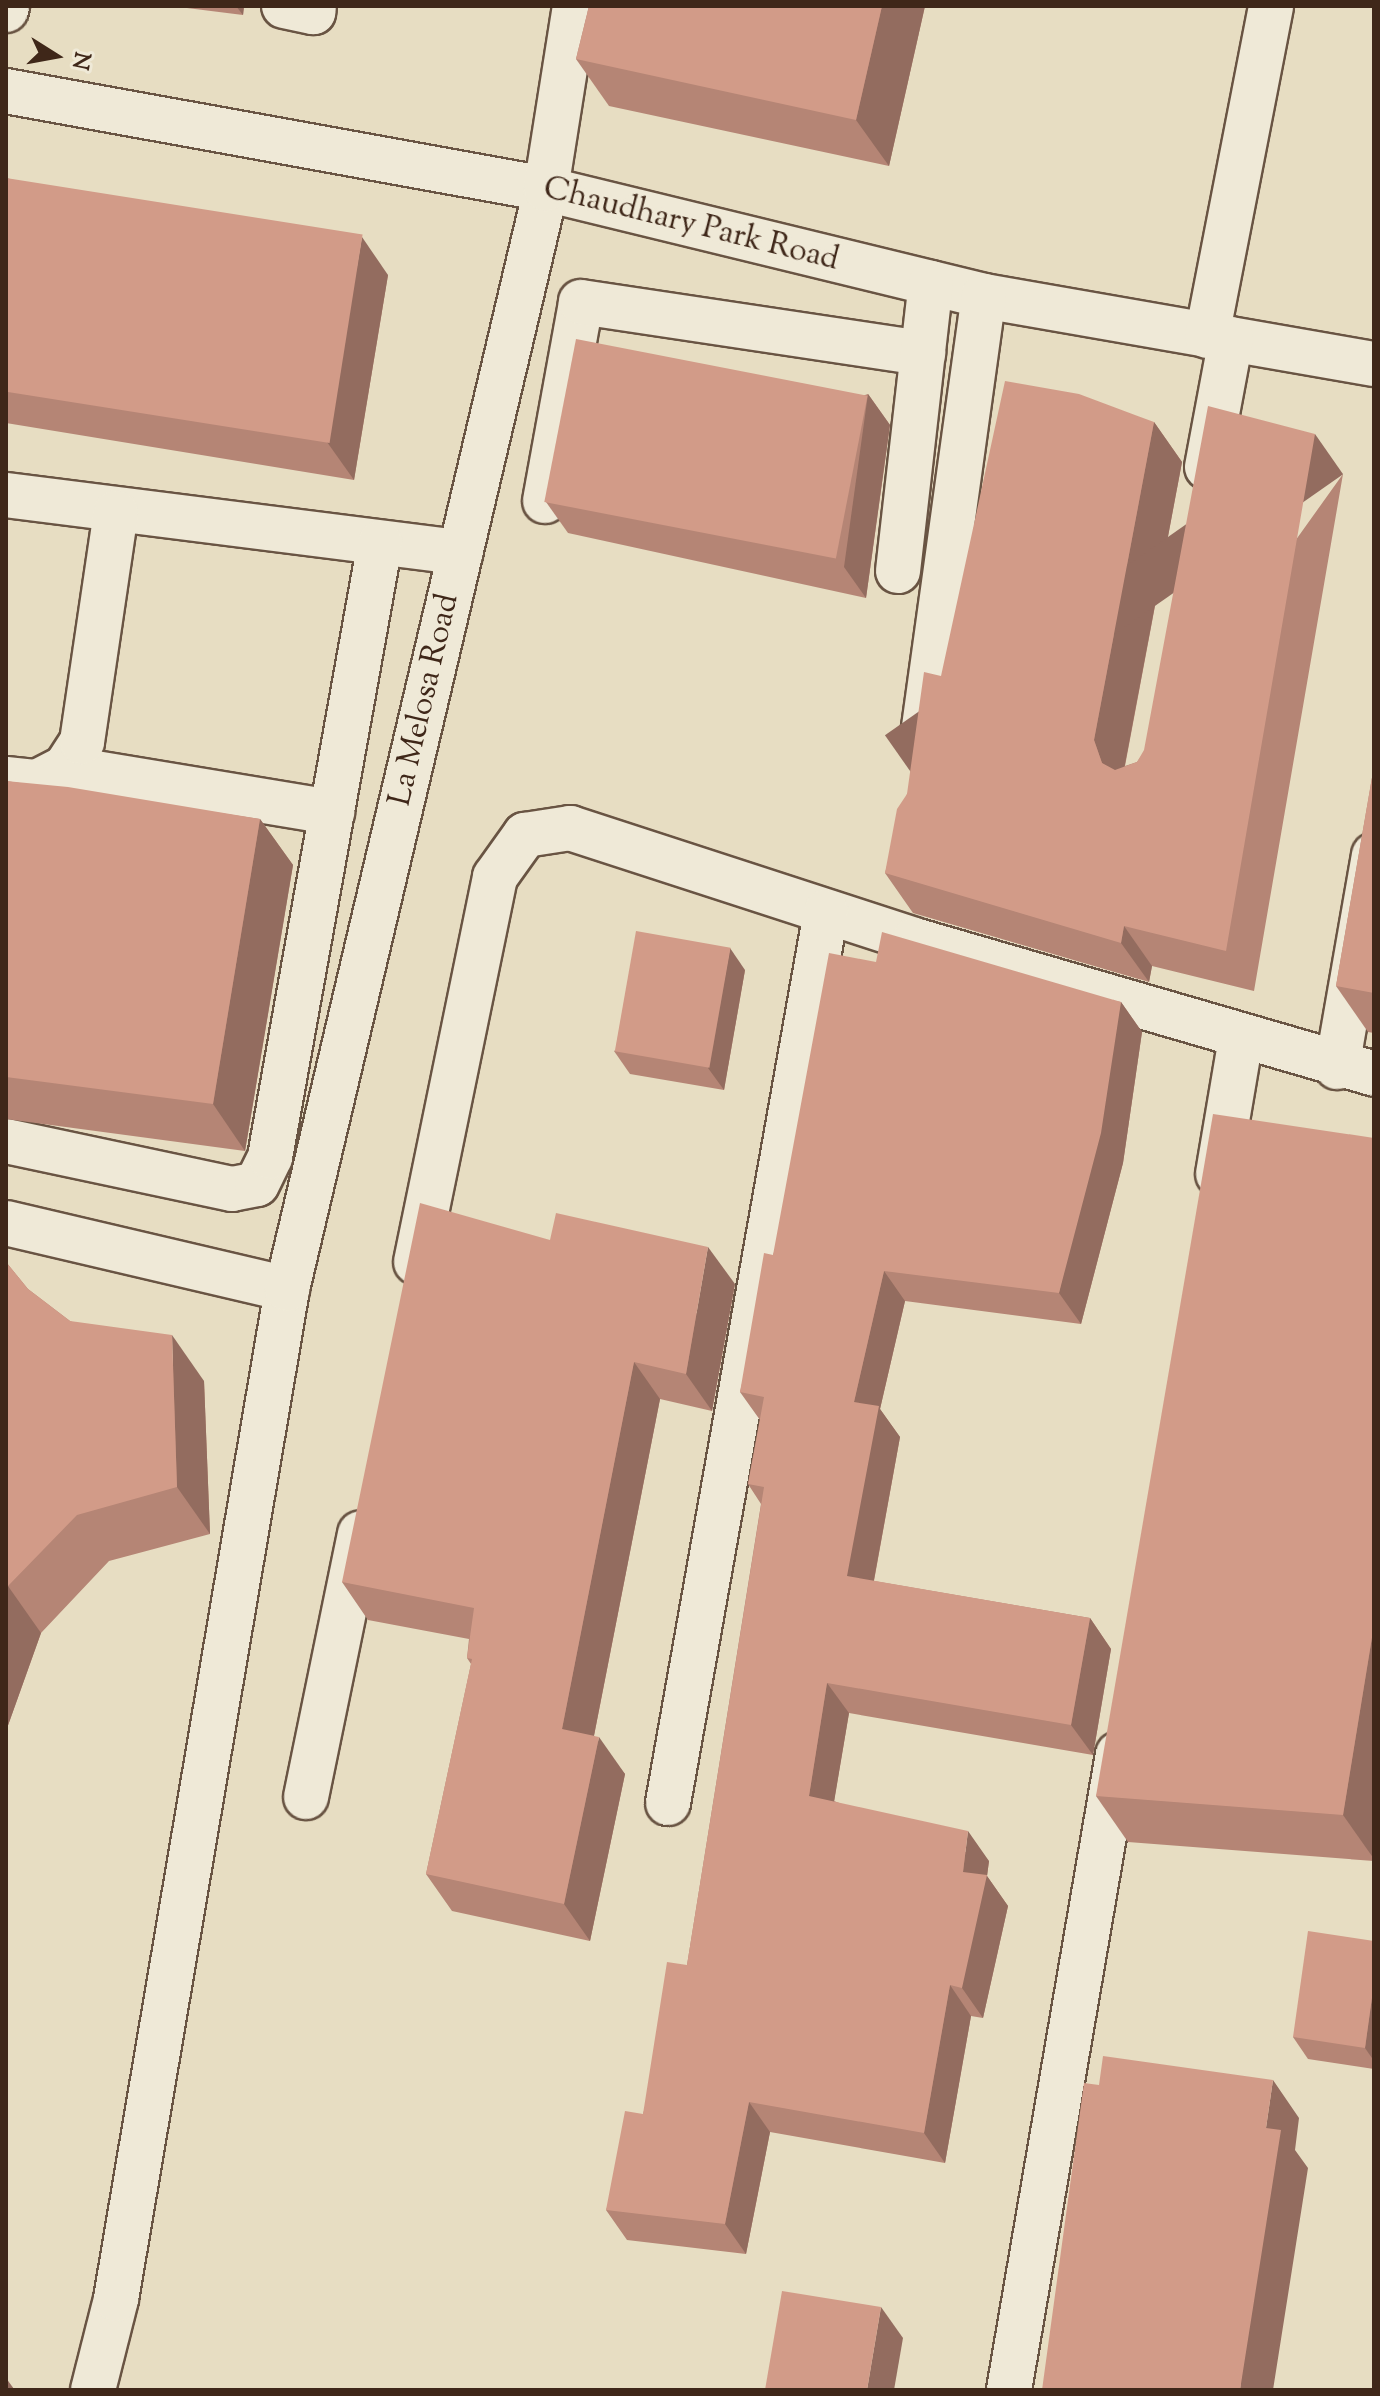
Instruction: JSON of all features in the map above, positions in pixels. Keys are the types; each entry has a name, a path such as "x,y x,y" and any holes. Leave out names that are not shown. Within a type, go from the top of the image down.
{"street":[{"path":"284,6 313,12 314,6"},
{"name":"La Melosa Road","path":"93,2390 116,2299 287,1289 546,189 575,6"},
{"path":"1199,508 1219,338 1271,6"},
{"name":"Chaudhary Park Road","path":"6,91 546,189 984,296 1374,364"},
{"path":"898,571 931,283"},
{"path":"916,783 984,296"},
{"path":"545,501 581,302 923,353"},
{"path":"6,495 116,512 460,552"},
{"path":"6,779 37,782 65,768 82,742 116,512"},
{"path":"6,1141 232,1189 257,1184 270,1157 380,543"},
{"path":"65,768 332,812"},
{"path":"409,1298 495,877 525,835 570,828 826,912 1356,1071 1374,855"},
{"path":"668,1803 826,912"},
{"path":"1212,1210 1241,1038"},
{"path":"6,1223 287,1289"},
{"path":"306,1797 370,1485"},
{"path":"1009,2390 1126,1709"}],"building":[{"path":"589,6 882,6 856,120 576,59"},
{"path":"6,178 363,234 330,443 6,392"},
{"path":"576,339 868,396 836,559 544,502"},
{"path":"1005,381 1079,394 1154,422 1094,740 1102,763 1115,770 1137,762 1144,750 1208,406 1315,434 1226,951 1124,926 1121,943 885,873 897,809 907,794 924,672 941,676"},
{"path":"1374,766 1374,993 1336,986"},
{"path":"6,781 68,787 260,819 213,1104 6,1077"},
{"path":"636,931 731,948 709,1068 615,1051"},
{"path":"882,932 1121,1002 1101,1133 1059,1293 884,1271 854,1402 879,1406 847,1576 1090,1618 1071,1725 827,1683 809,1796 968,1831 963,1872 987,1875 962,1988 950,1985 924,2133 749,2102 725,2224 606,2210 625,2111 643,2114 667,1962 687,1965 764,1487 748,1484 764,1397 740,1392 764,1253 773,1255 829,953 876,962"},
{"path":"1213,1114 1374,1138 1374,1625 1343,1815 1096,1796"},
{"path":"420,1203 550,1240 556,1213 708,1247 686,1374 634,1362 562,1729 599,1737 564,1904 426,1874 472,1659 467,1658 474,1608 342,1582"},
{"path":"6,1262 28,1289 70,1321 172,1335 177,1487 77,1515 8,1586 6,1592"},
{"path":"1308,1931 1374,1941 1374,1983 1365,2048 1293,2037"},
{"path":"1103,2056 1273,2080 1266,2128 1281,2130 1240,2390 1042,2390 1084,2083 1099,2085"},
{"path":"782,2291 881,2307 867,2390 765,2390"}]}
